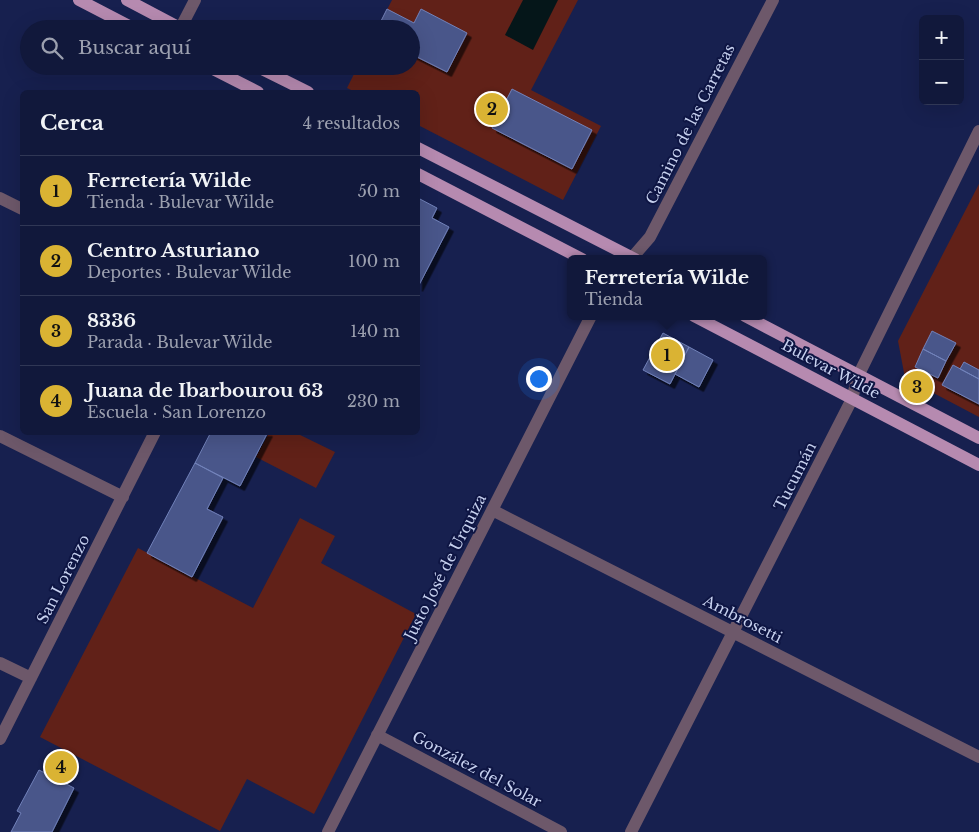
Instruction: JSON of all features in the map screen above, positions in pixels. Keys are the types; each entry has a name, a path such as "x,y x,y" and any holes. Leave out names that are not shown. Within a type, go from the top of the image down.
{"main road":[{"path":"79,0 118,20"},
{"path":"127,0 166,20"},
{"path":"225,75 254,90"},
{"path":"274,75 304,90"},
{"path":"420,149 627,255"},
{"path":"420,175 574,255"},
{"name":"Bulevar Wilde","path":"702,320 979,464"},
{"name":"Bulevar Wilde","path":"753,320 979,438"}],"street":[{"path":"185,20 195,0"},
{"name":"Camino de las Carretas","path":"635,255 650,237 773,0"},
{"name":"Tucumán","path":"631,832 852,399 858,376 979,131"},
{"path":"0,198 20,208"},
{"name":"Justo José de Urquiza","path":"328,832 589,320"},
{"name":"San Lorenzo","path":"0,739 154,435"},
{"path":"0,436 123,497"},
{"name":"Ambrosetti","path":"492,510 979,757"},
{"path":"0,663 31,678"},
{"name":"González del Solar","path":"377,735 561,832"}],"shaded area":[{"path":"392,0 578,0 531,90 601,126 563,200 420,126 420,90 351,90 347,88 354,75 420,75 420,20 382,20"},
{"path":"523,0 558,0 533,50 505,35"},
{"path":"979,184 979,417 905,378 898,341"},
{"path":"268,435 300,435 335,452 316,488 256,457"},
{"path":"300,518 335,536 321,563 416,614 314,814 247,779 220,831 40,737 138,548 253,608"}],"building":[{"path":"387,9 408,20 382,20"},
{"path":"421,9 467,33 447,72 420,58 420,20 416,20"},
{"path":"512,89 592,130 572,169 492,128"},
{"path":"420,199 437,208 432,218 449,227 420,283"},
{"path":"932,331 956,343 946,361 923,349"},
{"path":"663,333 689,347 670,384 643,370"},
{"path":"689,347 713,360 699,387 675,374"},
{"path":"923,349 946,361 938,378 915,367"},
{"path":"964,362 979,370 979,379 960,369"},
{"path":"953,365 979,379 979,404 942,385"},
{"path":"209,435 266,435 240,486 195,463"},
{"path":"195,463 223,478 207,509 223,517 192,577 147,553"},
{"path":"39,770 74,788 52,832 11,832 21,813 17,811"}],"place":[{"name":"Centro Asturiano","path":"492,109"},
{"name":"Ferretería Wilde","path":"667,355"},
{"name":"8336","path":"917,387"},
{"name":"Juana de Ibarbourou 63","path":"61,767"}]}
